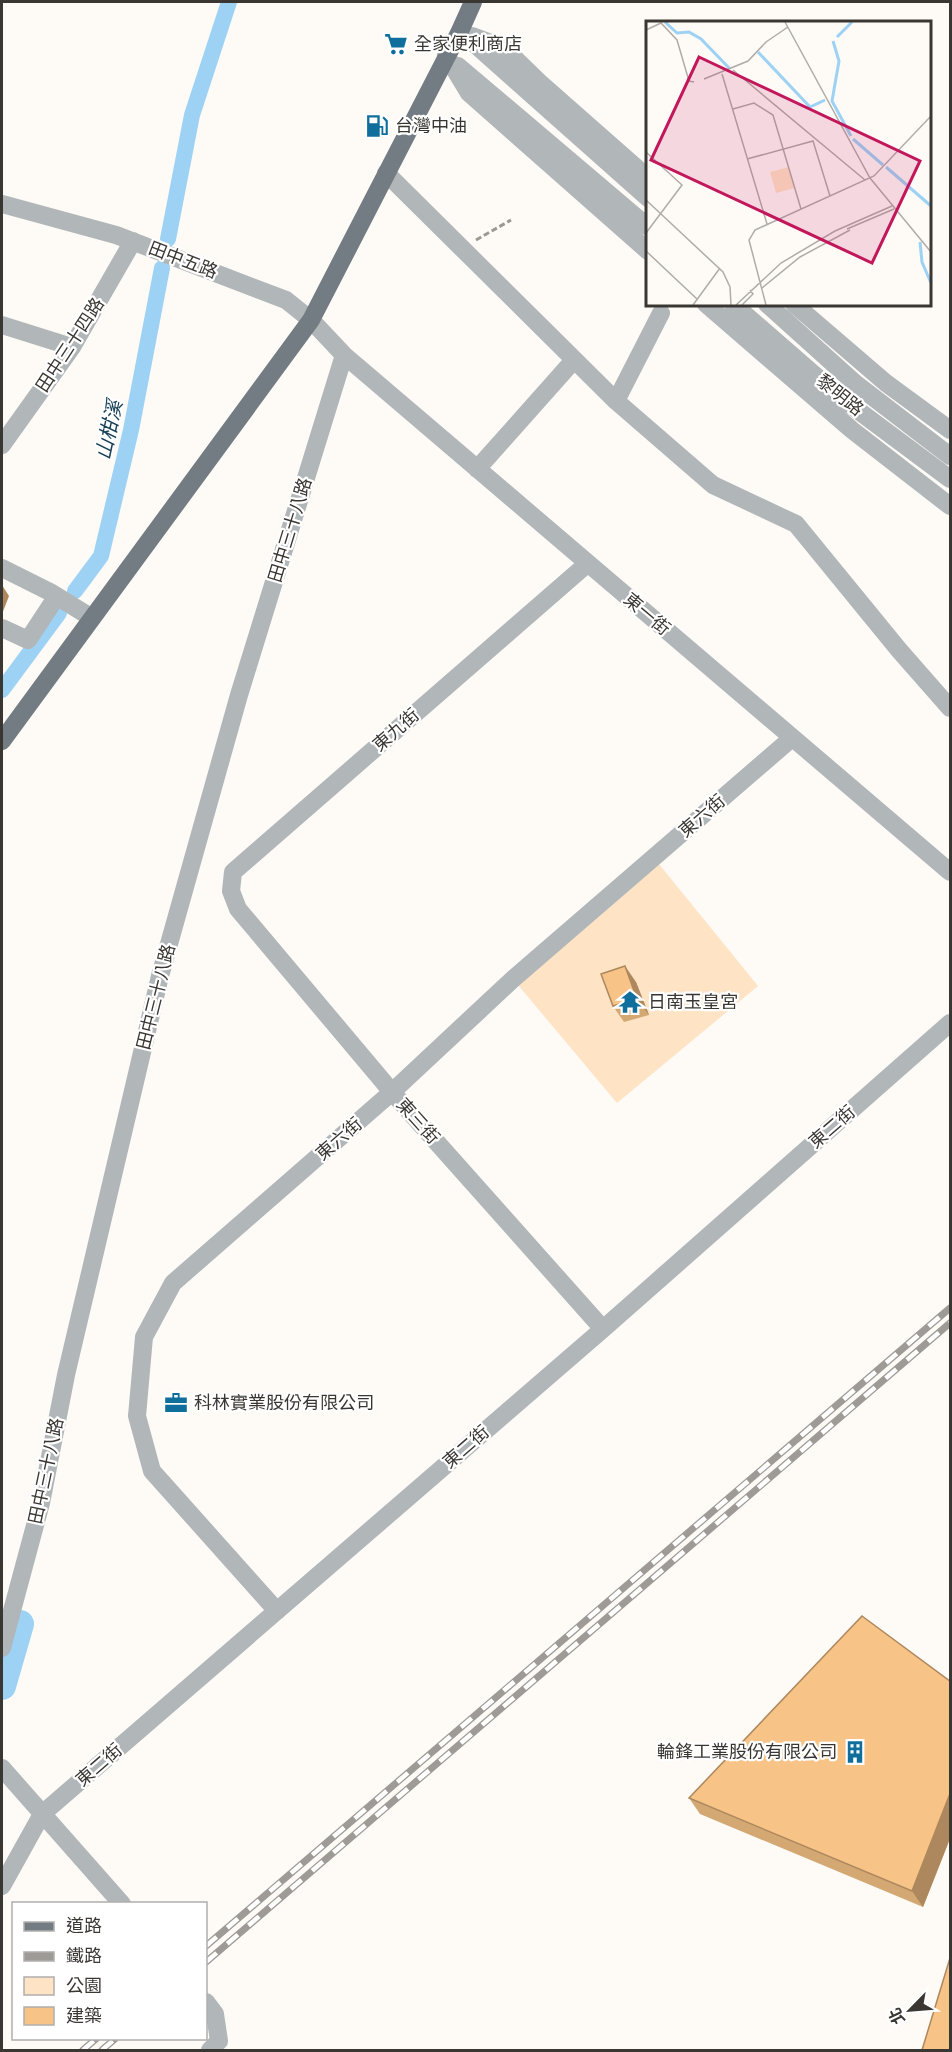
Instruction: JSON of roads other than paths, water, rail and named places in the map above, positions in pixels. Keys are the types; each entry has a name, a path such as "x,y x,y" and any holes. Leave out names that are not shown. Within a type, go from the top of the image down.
{"main road":[{"path":"2,741 310,320 473,2"}],"street":[{"path":"460,31 504,48 646,176"},
{"path":"460,31 646,196"},
{"path":"446,55 646,225"},
{"path":"446,55 469,93 646,249"},
{"path":"386,173 616,401 713,485 796,524 899,650 951,708"},
{"name":"田中五路","path":"2,204 133,241 286,300 310,320 344,355"},
{"name":"田中三十四路","path":"2,445 72,347 133,241"},
{"path":"708,306 852,430 951,506"},
{"name":"黎明路","path":"736,306 840,398 951,479"},
{"name":"黎明路","path":"769,306 856,384 951,456"},
{"path":"796,306 886,383 951,430"},
{"path":"616,401 661,313"},
{"path":"2,325 72,347"},
{"name":"東一街","path":"344,355 951,872"},
{"name":"田中三十八路","path":"2,1648 41,1503 66,1376 160,976 239,695 344,355"},
{"path":"477,469 574,360"},
{"name":"東九街","path":"238,909 231,891 233,872 588,564"},
{"path":"2,568 57,596 92,618"},
{"path":"2,628 28,640 57,596"},
{"name":"東六街","path":"277,1611 152,1471 138,1416 144,1336 173,1283 392,1092 513,980 792,738"},
{"name":"東三街","path":"238,909 392,1092 603,1329"},
{"name":"東二街","path":"2,1886 42,1814 603,1329 951,1023"},
{"path":"2,1768 120,1902"},
{"path":"207,2003 215,2014 219,2041 210,2050"}],"waterway":[{"name":"山柑溪","path":"168,239 192,115 229,2"},
{"name":"山柑溪","path":"75,591 101,556 131,430 162,268"},
{"name":"山柑溪","path":"2,690 59,613"},
{"path":"2,1686 20,1624"}],"railway":[{"path":"207,1945 950,1308"},
{"path":"207,1961 950,1323"},
{"path":"83,2050 95,2040"},
{"path":"102,2050 114,2040"}],"place":[{"name":"全家便利商店","path":"396,44"},
{"name":"台灣中油","path":"377,126"},
{"name":"日南玉皇宮","path":"630,1002"},
{"name":"科林實業股份有限公司","path":"176,1403"},
{"name":"輪鋒工業股份有限公司","path":"855,1752"}]}
